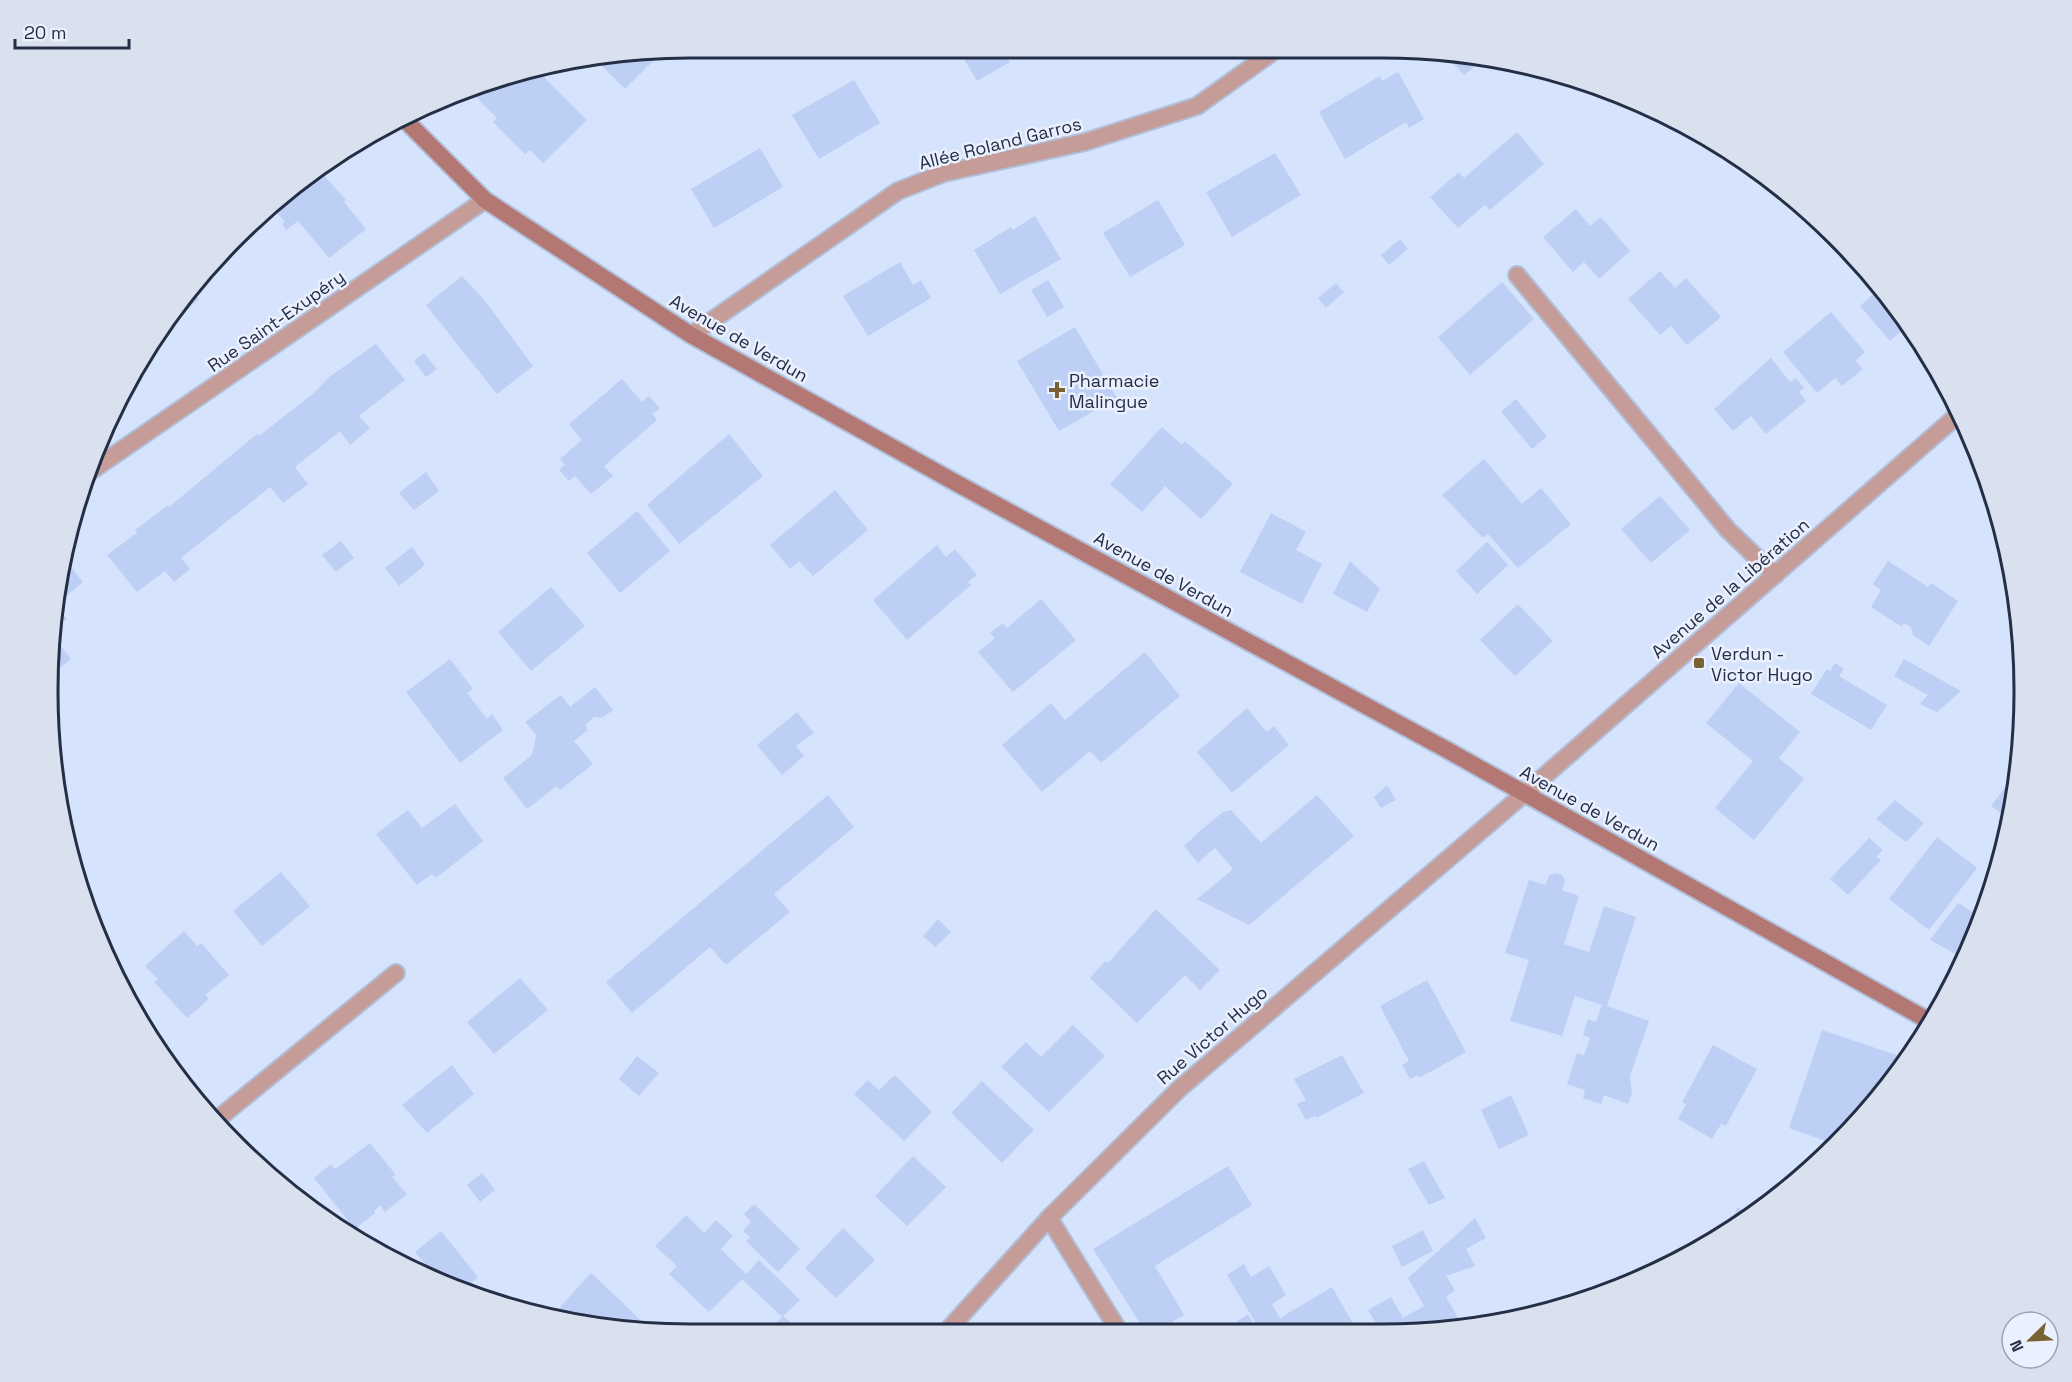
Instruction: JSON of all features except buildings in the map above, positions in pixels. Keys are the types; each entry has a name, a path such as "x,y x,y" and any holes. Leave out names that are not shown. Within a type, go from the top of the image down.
{"main road":[{"name":"Avenue de Verdun","path":"410,125 485,200 691,335 1525,793 1923,1017"}],"street":[{"name":"Allée Roland Garros","path":"691,335 898,191 944,173 1085,142 1197,106 1264,58"},
{"name":"Rue Saint-Exupéry","path":"101,464 485,200"},
{"path":"1517,275 1728,530 1774,575"},
{"name":"Avenue de la Libération","path":"1525,793 1952,420"},
{"name":"Rue Victor Hugo","path":"953,1324 1049,1218 1179,1089 1525,793"},
{"path":"222,1115 396,973"},
{"path":"1049,1218 1115,1324"}],"place":[{"name":"Pharmacie Malingue","path":"1057,390"},
{"name":"Verdun - Victor Hugo","path":"1699,663"}]}
